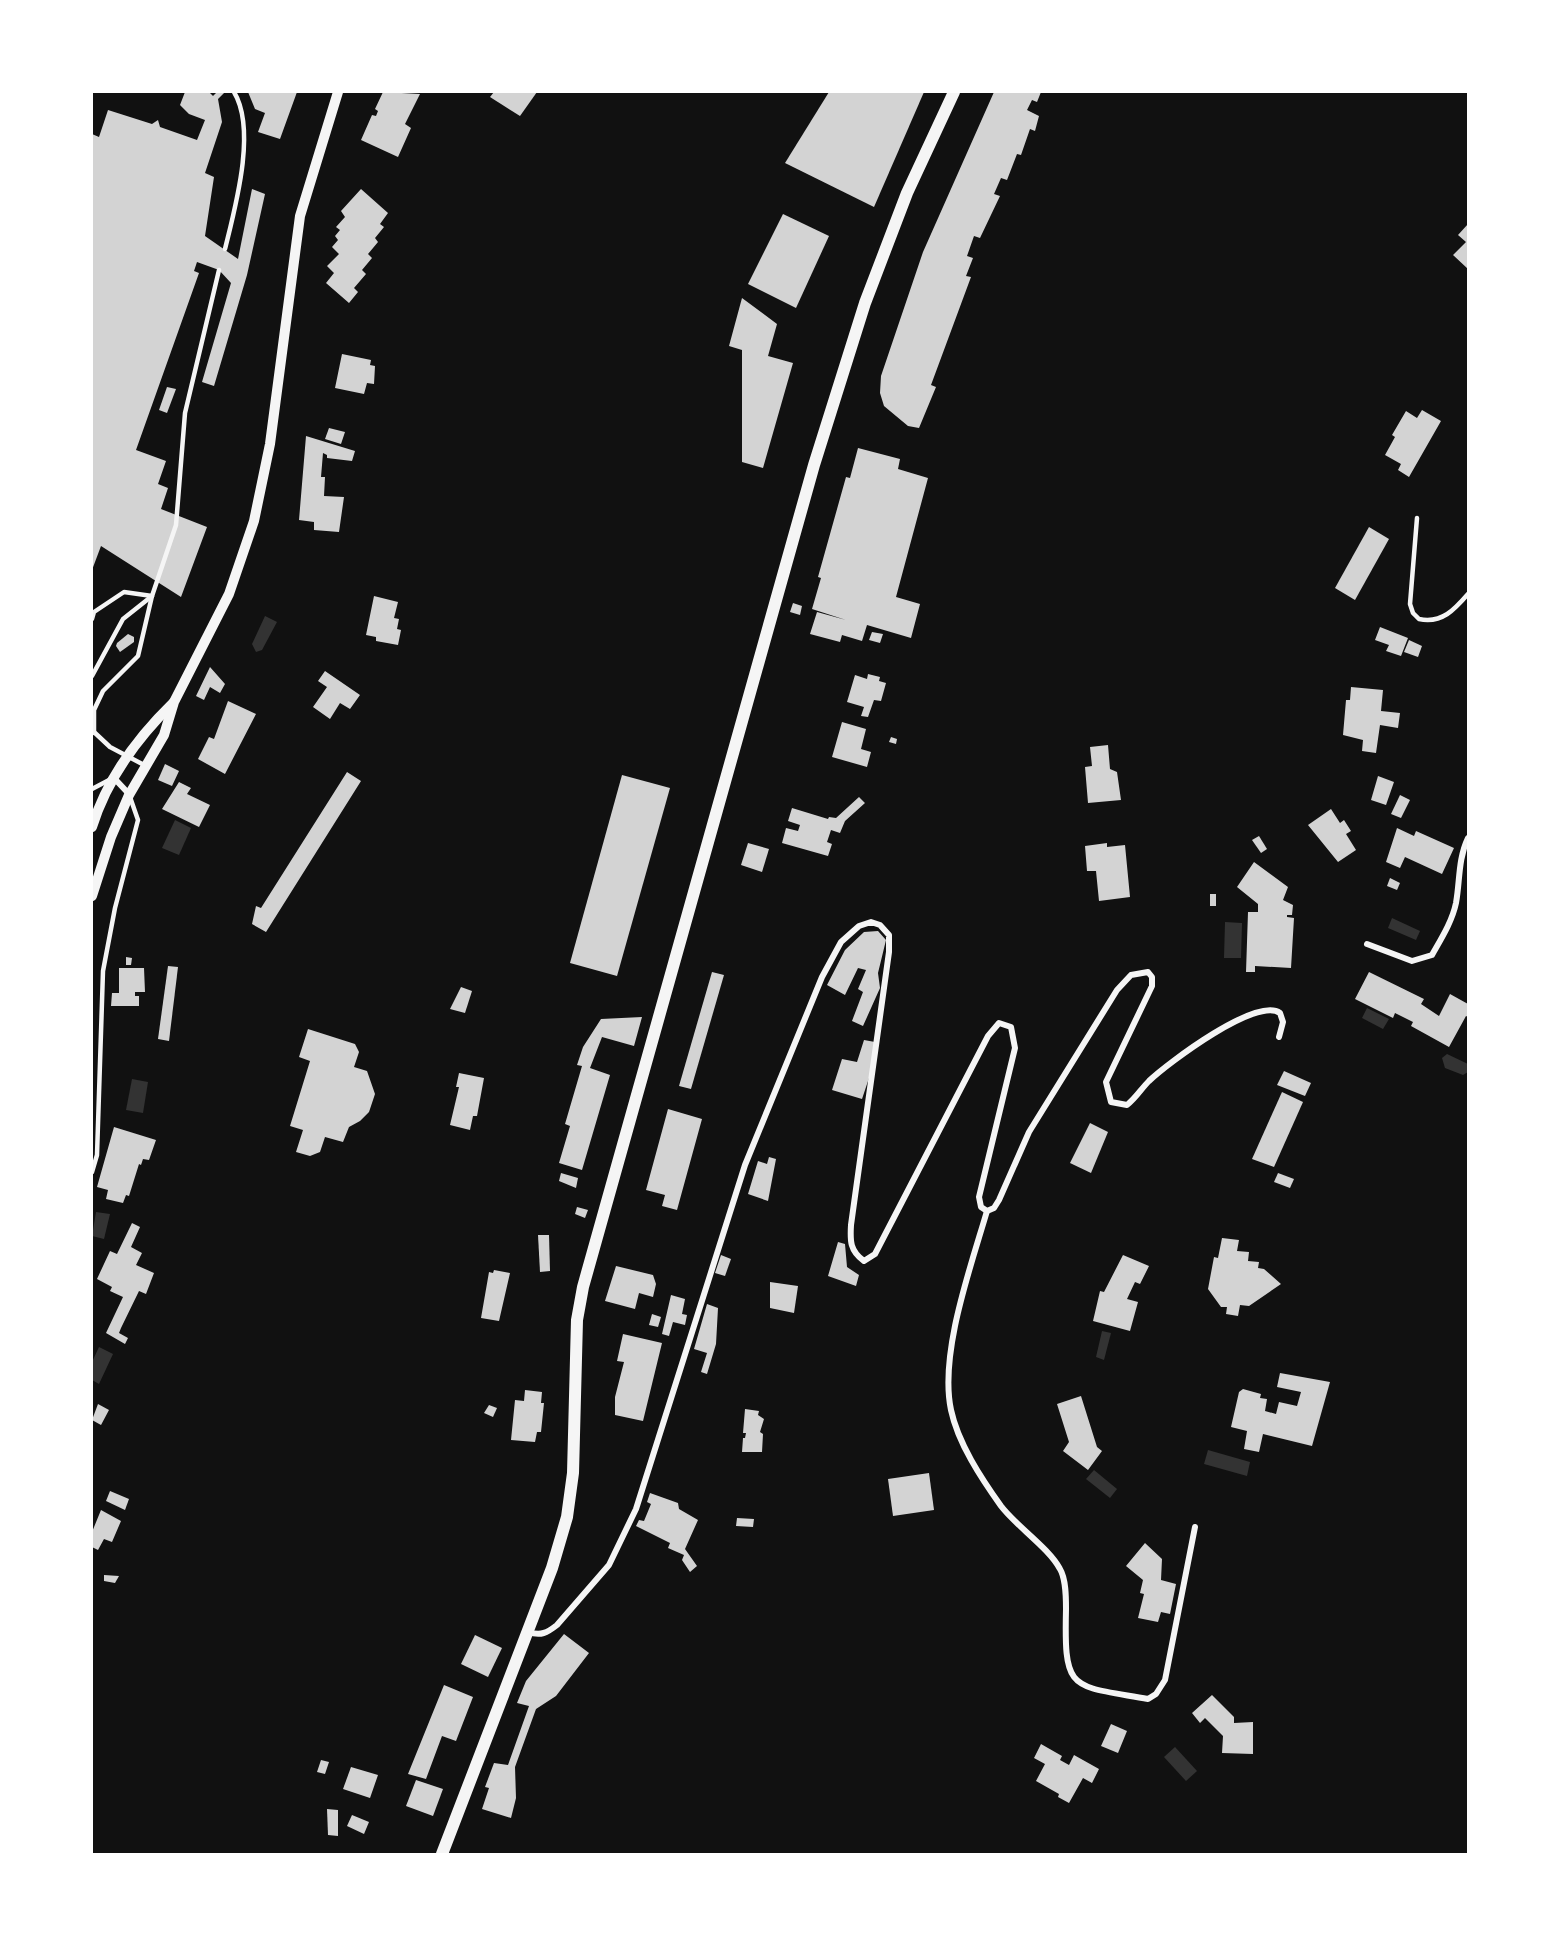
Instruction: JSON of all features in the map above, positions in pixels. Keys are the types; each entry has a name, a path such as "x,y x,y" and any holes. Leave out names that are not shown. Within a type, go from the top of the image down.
{"main road":[{"path":"442,1854 552,1568 567,1517 573,1473 578,1320 581,1298 813,465 855,332 907,193 954,92"}],"street":[{"path":"92,897 103,857 129,795 164,735 174,702 229,594 254,521 270,444 300,216 338,92"},
{"path":"92,827 97,811 126,755 150,725 174,702"},
{"path":"114,778 129,795"},
{"path":"1367,944 1412,962 1432,955 1446,932 1456,906 1459,870 1468,838"},
{"path":"527,1631 537,1635 548,1632 557,1625 609,1565 632,1519 746,1165 822,977 841,942 859,926 871,922 880,925 889,935 889,952 851,1225 850,1241 854,1254 864,1261 875,1254 988,1036 999,1023 1011,1027 1015,1048 979,1197 981,1207 987,1211"},
{"path":"987,1211 994,1208 999,1200 1029,1132 1117,990 1131,975 1148,972 1152,977 1152,986 1107,1082 1111,1102 1127,1105 1166,1066 1246,1015 1264,1009 1275,1009 1280,1013 1283,1022 1279,1037"},
{"path":"987,1211 954,1336 948,1381 951,1412 981,1476 1003,1507 1060,1568 1066,1604 1065,1649 1068,1666 1074,1680 1087,1688 1148,1699 1156,1694 1165,1680 1195,1527"}],"lane":[{"path":"225,249 235,209 244,134 238,98 234,92"},
{"path":"146,766 110,747 93,730 94,710 103,691 138,656 152,596 176,525 184,412 219,270"},
{"path":"1417,518 1410,604 1413,613 1419,620 1440,619 1456,608 1468,594"},
{"path":"92,619 94,612 124,592 152,596"},
{"path":"92,676 123,619 152,596"},
{"path":"92,789 114,778"},
{"path":"92,1172 97,1155 103,971 115,908 138,820 129,795"}],"shaded area":[{"path":"265,616 277,622 262,650 256,652 252,644"},
{"path":"175,820 191,828 179,855 162,848"},
{"path":"1392,918 1420,931 1416,940 1388,928"},
{"path":"1225,922 1242,923 1241,958 1224,958"},
{"path":"1367,1008 1389,1019 1383,1029 1362,1018"},
{"path":"1447,1054 1468,1064 1468,1072 1463,1075 1445,1068 1442,1058"},
{"path":"132,1079 148,1082 143,1113 126,1110"},
{"path":"96,1212 110,1214 104,1239 92,1236"},
{"path":"1102,1331 1111,1333 1104,1360 1096,1357"},
{"path":"99,1347 113,1354 99,1384 92,1380 92,1362"},
{"path":"1208,1450 1250,1462 1247,1476 1204,1464"},
{"path":"1094,1470 1117,1489 1110,1498 1086,1479"},
{"path":"1175,1747 1197,1771 1186,1781 1164,1757"}],"building":[{"path":"185,92 209,92 213,96 217,92 225,92 218,99 222,122 205,173 214,177 205,236 238,259 252,189 265,194 247,275 214,386 202,382 231,283 219,270 197,262 194,271 199,273 136,450 166,461 158,484 168,488 161,509 207,527 181,597 101,546 92,570 92,134 99,137 108,110 152,124 158,120 160,127 197,140 205,120 189,114 180,105"},
{"path":"248,92 297,92 280,139 258,132 265,113 255,109"},
{"path":"383,92 420,94 405,124 411,128 398,157 361,140 372,115 376,116 378,111 375,109"},
{"path":"494,92 537,92 520,116 490,97"},
{"path":"829,92 924,92 874,207 785,163"},
{"path":"994,92 1041,92 1037,102 1032,100 1027,110 1039,116 1035,131 1030,129 1021,155 1017,154 1007,180 1001,178 994,194 1000,196 980,238 974,236 967,256 973,258 966,276 971,277 931,385 936,387 919,428 908,426 884,406 880,393 881,376 923,252"},
{"path":"361,189 388,213 380,224 384,227 375,238 378,242 368,254 372,258 362,270 366,274 354,288 358,292 349,303 326,283 334,273 327,266 339,254 332,247 338,240 335,236 340,230 336,227 345,217 341,211"},
{"path":"783,214 829,236 796,308 748,284"},
{"path":"1468,224 1468,269 1453,255 1466,242 1458,235"},
{"path":"742,298 777,324 768,356 793,363 763,468 742,462 742,350 729,346"},
{"path":"342,354 371,360 370,365 375,366 374,384 367,383 364,394 335,388"},
{"path":"167,387 176,389 167,413 159,410"},
{"path":"1422,410 1441,421 1409,477 1398,470 1401,464 1385,455 1395,437 1392,435 1406,411 1417,418"},
{"path":"329,428 345,432 341,444 325,439"},
{"path":"306,436 355,451 352,461 327,458 327,455 323,453 321,477 325,477 324,496 344,497 339,532 314,530 314,522 299,520"},
{"path":"858,448 900,459 898,469 928,478 896,597 920,604 911,638 867,625 862,641 842,635 840,642 810,634 817,612 846,620 812,609 821,578 818,577 846,477 850,478"},
{"path":"1369,527 1389,539 1355,600 1335,588"},
{"path":"374,596 398,602 394,618 399,619 397,629 401,630 398,645 376,641 376,637 366,635"},
{"path":"793,603 802,606 800,615 790,612"},
{"path":"1380,627 1408,638 1401,656 1386,651 1389,645 1375,640"},
{"path":"872,632 883,634 880,643 869,640"},
{"path":"128,634 134,637 134,642 120,652 116,646 117,643"},
{"path":"1409,640 1422,646 1418,657 1404,652"},
{"path":"210,667 225,684 220,693 210,687 204,700 196,696"},
{"path":"325,671 360,695 350,709 340,703 330,719 313,707 327,687 318,681"},
{"path":"868,674 880,677 879,681 886,683 881,701 874,700 868,717 861,716 864,707 847,702 855,675 867,679"},
{"path":"1351,687 1383,690 1381,711 1400,713 1398,728 1380,725 1376,753 1362,751 1363,740 1343,735 1346,700 1350,700"},
{"path":"228,701 256,714 225,774 198,759 209,737 214,739"},
{"path":"842,722 866,729 861,749 871,752 867,767 832,757"},
{"path":"891,737 897,739 896,744 889,742"},
{"path":"1108,745 1110,769 1117,772 1121,800 1088,803 1085,767 1092,766 1090,747"},
{"path":"165,764 179,771 172,786 158,780"},
{"path":"347,772 361,781 266,932 252,924 256,906 261,908"},
{"path":"622,775 670,788 617,976 570,963"},
{"path":"1378,776 1394,782 1386,805 1371,800"},
{"path":"179,782 191,788 187,794 210,805 199,827 162,809"},
{"path":"1400,795 1410,800 1401,818 1391,814"},
{"path":"859,797 865,803 845,821 840,833 831,830 827,842 832,844 828,856 782,843 786,828 798,831 800,825 788,821 792,808 828,819 829,817 836,818"},
{"path":"1331,809 1340,823 1344,820 1351,831 1346,834 1356,850 1338,862 1308,825"},
{"path":"1397,828 1414,836 1416,831 1454,848 1442,874 1405,857 1400,868 1386,862"},
{"path":"1259,836 1267,849 1261,853 1252,840"},
{"path":"748,843 769,849 762,872 741,865"},
{"path":"1107,843 1107,847 1125,845 1130,897 1099,901 1096,871 1087,871 1085,846"},
{"path":"1254,862 1288,887 1283,900 1293,905 1292,915 1287,915 1287,917 1294,918 1291,968 1255,966 1255,972 1246,972 1248,912 1258,912 1258,904 1237,887"},
{"path":"1390,878 1400,883 1397,890 1387,886"},
{"path":"1210,894 1216,894 1216,906 1210,906"},
{"path":"878,931 886,940 878,973 880,988 863,1026 852,1021 863,992 858,989 866,970 858,968 845,995 827,985 845,950 864,932"},
{"path":"126,957 132,958 131,965 126,965"},
{"path":"168,966 178,967 169,1041 158,1039"},
{"path":"119,968 144,968 145,992 135,992 135,996 139,996 139,1006 111,1006 112,993 119,993"},
{"path":"712,972 724,975 691,1089 679,1086"},
{"path":"1369,972 1424,999 1421,1004 1439,1016 1450,994 1468,1004 1468,1017 1466,1016 1449,1047 1411,1026 1413,1022 1395,1013 1393,1018 1355,999"},
{"path":"461,987 472,991 465,1013 450,1009"},
{"path":"642,1017 634,1046 602,1037 590,1068 610,1075 582,1170 559,1163 570,1126 565,1124 582,1066 577,1065 583,1047 601,1019"},
{"path":"308,1029 355,1044 359,1052 354,1067 367,1071 375,1094 369,1112 349,1127 343,1142 325,1137 320,1152 310,1156 296,1152 303,1130 290,1126 310,1061 299,1057"},
{"path":"864,1040 875,1042 871,1072 862,1099 832,1090 842,1059 857,1062"},
{"path":"1284,1071 1311,1083 1305,1096 1277,1085"},
{"path":"459,1073 484,1078 477,1116 473,1116 470,1130 450,1125 459,1087 456,1087"},
{"path":"1282,1092 1303,1102 1274,1167 1252,1159"},
{"path":"668,1109 702,1119 677,1210 662,1206 665,1195 646,1190"},
{"path":"1090,1123 1108,1132 1091,1173 1070,1163"},
{"path":"114,1127 156,1140 149,1160 143,1159 141,1165 139,1164 129,1196 126,1195 123,1203 106,1199 108,1190 97,1187"},
{"path":"769,1157 776,1159 768,1201 748,1194 758,1161 767,1164"},
{"path":"561,1173 578,1178 576,1188 559,1181"},
{"path":"1278,1173 1294,1179 1290,1188 1274,1182"},
{"path":"577,1207 588,1210 585,1218 575,1214"},
{"path":"132,1223 140,1227 131,1247 142,1253 136,1265 154,1273 146,1294 139,1291 121,1328 119,1333 128,1338 125,1344 106,1333 123,1297 110,1291 112,1287 97,1279 110,1251 117,1254"},
{"path":"538,1235 549,1235 550,1271 540,1272"},
{"path":"1222,1238 1239,1240 1237,1251 1249,1252 1248,1261 1259,1262 1258,1268 1264,1269 1281,1284 1249,1306 1240,1305 1238,1316 1226,1314 1227,1307 1221,1307 1208,1289 1214,1257 1218,1258"},
{"path":"838,1242 845,1244 847,1267 859,1275 856,1286 828,1276"},
{"path":"721,1255 731,1259 725,1276 715,1273"},
{"path":"1123,1255 1149,1266 1140,1284 1135,1282 1127,1299 1138,1302 1130,1331 1093,1321 1100,1291 1104,1292"},
{"path":"616,1266 653,1275 656,1284 653,1297 639,1293 635,1309 605,1301"},
{"path":"494,1270 510,1273 499,1321 481,1318 489,1272 493,1273"},
{"path":"770,1282 798,1286 794,1313 770,1308"},
{"path":"671,1295 685,1299 682,1314 687,1315 685,1325 673,1322 669,1336 662,1334"},
{"path":"707,1304 718,1308 716,1344 707,1374 701,1372 707,1353 694,1349"},
{"path":"652,1314 661,1317 658,1327 649,1325"},
{"path":"623,1334 662,1343 643,1421 615,1415 615,1397 624,1362 617,1361"},
{"path":"1280,1373 1330,1382 1312,1446 1263,1434 1259,1452 1244,1449 1247,1431 1231,1427 1239,1392 1243,1389 1261,1394 1260,1398 1267,1399 1265,1411 1276,1414 1279,1402 1297,1406 1301,1392 1277,1387"},
{"path":"525,1390 542,1392 541,1403 544,1403 541,1432 537,1432 535,1442 511,1440 515,1400 524,1401"},
{"path":"1081,1396 1097,1447 1102,1451 1088,1470 1063,1451 1069,1442 1057,1404"},
{"path":"98,1404 109,1410 101,1425 92,1420"},
{"path":"489,1405 497,1408 493,1417 484,1413"},
{"path":"745,1409 759,1411 758,1415 764,1419 760,1432 763,1434 762,1452 742,1452 743,1438 746,1433 743,1433"},
{"path":"929,1473 934,1510 893,1516 888,1479"},
{"path":"110,1491 129,1499 125,1510 106,1501"},
{"path":"650,1493 678,1503 679,1509 698,1520 685,1549 697,1566 690,1572 682,1560 684,1555 668,1548 670,1543 636,1526 639,1520 644,1521 651,1504 647,1502"},
{"path":"101,1510 121,1521 112,1542 104,1539 98,1550 92,1547 92,1532"},
{"path":"737,1518 754,1519 753,1527 736,1526"},
{"path":"1145,1543 1162,1559 1161,1580 1176,1584 1170,1614 1161,1612 1158,1622 1138,1618 1144,1594 1140,1593 1143,1580 1126,1566"},
{"path":"104,1575 119,1576 115,1583 104,1581"},
{"path":"564,1634 589,1653 556,1696 536,1709 515,1767 516,1798 511,1818 482,1809 489,1788 485,1787 494,1763 508,1765 529,1706 517,1703 526,1681"},
{"path":"475,1635 502,1648 488,1677 461,1664"},
{"path":"444,1685 473,1697 456,1741 442,1736 426,1779 408,1774"},
{"path":"1212,1695 1234,1717 1234,1723 1253,1722 1253,1754 1222,1753 1223,1736 1205,1718 1200,1723 1192,1713"},
{"path":"1111,1724 1127,1731 1118,1753 1101,1746"},
{"path":"1041,1744 1062,1756 1060,1760 1069,1765 1074,1755 1099,1769 1092,1783 1083,1778 1069,1803 1058,1797 1059,1794 1036,1781 1045,1764 1034,1758"},
{"path":"321,1760 329,1762 325,1774 317,1772"},
{"path":"351,1767 378,1775 370,1798 343,1789"},
{"path":"416,1780 443,1789 433,1816 406,1806"},
{"path":"327,1809 338,1810 338,1836 328,1835"},
{"path":"352,1815 369,1822 364,1834 347,1826"}]}
